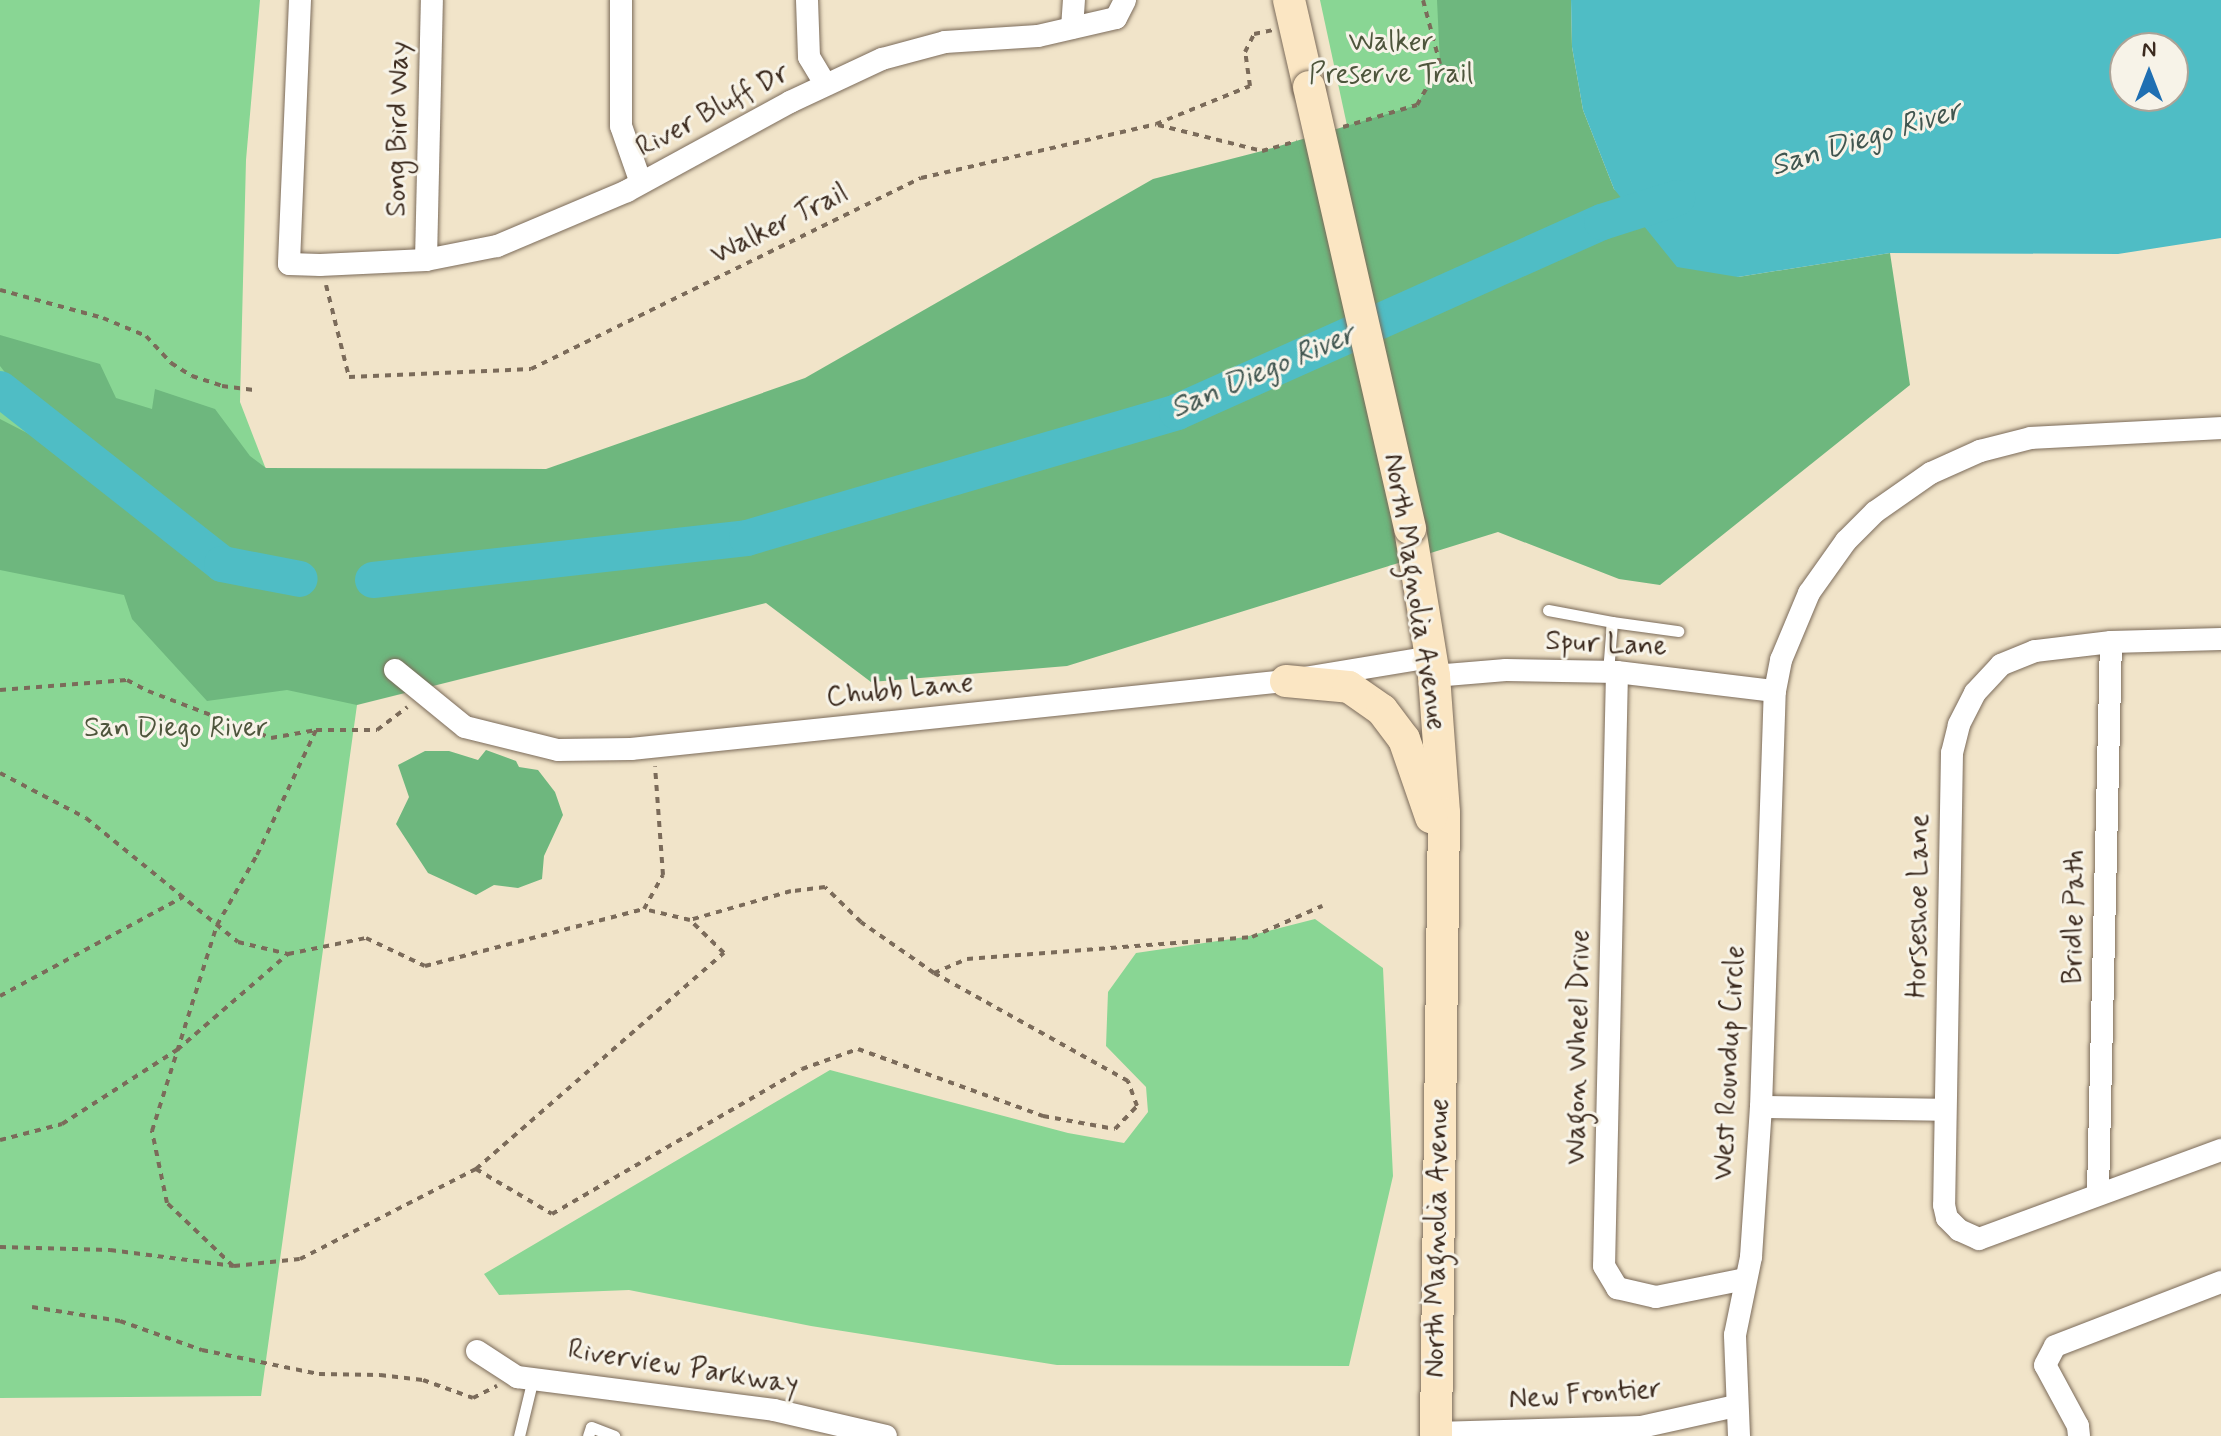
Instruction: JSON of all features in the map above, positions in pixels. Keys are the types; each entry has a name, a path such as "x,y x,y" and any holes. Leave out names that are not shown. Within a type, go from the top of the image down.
{"main road":[{"name":"North Magnolia Avenue","path":"1292,13 1410,529 1432,666 1444,859 1436,1434"},
{"path":"1286,681 1349,687 1382,710 1404,739 1444,859"}],"street":[{"path":"300,0 289,264 320,265"},
{"name":"Song Bird Way","path":"426,260 432,0"},
{"path":"621,0 621,126 641,183"},
{"path":"807,0 809,57 825,84"},
{"path":"1072,28 1074,0"},
{"name":"River Bluff Dr","path":"320,265 426,260 497,246 641,183 825,84 882,59 945,42 1038,36 1116,18 1125,0"},
{"name":"West Roundup Circle","path":"1739,1436 1735,1335 1751,1257 1761,1107 1775,691 1781,660 1809,593 1836,554 1875,512 1931,473 1980,451 2031,438 2221,428"},
{"name":"Horseshoe Lane","path":"2098,1192 1979,1239 1967,1236 1947,1218 1944,1205 1945,1110 1952,753 1959,725 1975,693 2001,665 2035,651 2111,642 2221,639"},
{"name":"Bridle Path","path":"2098,1192 2111,642"},
{"name":"Spur Lane","path":"1432,666 1613,672 1775,691"},
{"name":"Chubb Lane","path":"395,670 465,727 558,750 653,747 1432,666"},
{"name":"Wagon Wheel Drive","path":"1613,672 1604,1266 1617,1288 1656,1297 1745,1279"},
{"path":"1761,1107 1945,1110"},
{"path":"2098,1192 2221,1150"},
{"path":"2079,1436 2078,1426 2045,1365 2055,1346 2221,1282"},
{"name":"Riverview Parkway","path":"477,1351 525,1377 774,1410 835,1430 886,1436"},
{"name":"New Frontier","path":"1436,1434 1641,1427 1736,1406"}],"lane":[{"path":"1548,610 1678,631"},
{"path":"1612,622 1613,672"},
{"path":"519,1436 525,1377"},
{"path":"588,1436 591,1427 614,1436"}],"path":[{"name":"Walker Trail","path":"320,265 349,377 531,369 921,178 1156,124 1250,86 1245,52 1254,34 1292,13"},
{"path":"0,290 103,318 146,336 171,363 192,376 222,386 254,390"},
{"path":"0,690 127,680 271,738 316,730 377,730 425,693"},
{"path":"234,1266 167,1203 152,1131 217,925 257,855 316,730"},
{"path":"644,909 663,875 653,747"},
{"path":"0,773 86,818 238,942 288,954 366,938 425,966 644,909 690,920 791,891 825,887 861,922 934,973 1128,1081 1137,1106 1115,1129 1043,1116 858,1049 802,1069 552,1214 476,1169"},
{"path":"0,996 183,897"},
{"path":"934,973 967,959 1252,937 1322,906"},
{"path":"0,1247 110,1250 234,1266 300,1259 476,1169 724,953 690,920"},
{"path":"0,1140 62,1124 177,1050 288,954"},
{"path":"32,1307 120,1321 202,1350 319,1374 380,1375 423,1380 473,1398 525,1377"}],"green space":[{"name":"San Diego River","path":"0,0 260,0 246,160 240,402 357,705 261,1396 0,1398"},
{"name":"Walker Preserve Trail","path":"1320,0 1444,0 1438,115 1348,130"},
{"path":"1437,0 1571,0 1572,47 1583,110 1614,189 1738,277 1890,253 1910,385 1660,585 1619,579 1498,532 1067,666 871,682 766,603 357,705 287,690 207,701 132,619 124,595 0,570 0,419 62,451 132,506 139,495 79,436 17,388 0,366 0,335 100,364 116,398 152,409 155,389 215,409 250,456 266,468 546,469 805,378 1153,179 1262,151 1417,105 1440,64"},
{"path":"486,750 516,761 519,767 538,770 555,792 563,815 544,856 542,879 518,888 494,885 476,895 428,873 396,824 409,797 398,765 425,751 449,751 478,760"},
{"path":"1315,919 1383,968 1393,1176 1349,1366 1057,1365 811,1326 629,1290 499,1295 484,1274 830,1070 1068,1133 1124,1143 1148,1112 1146,1087 1106,1046 1108,992 1136,953 1245,937"}],"water":[{"path":"1571,0 2221,0 2221,238 2118,254 1890,253 1738,277 1677,267 1614,189 1583,110 1572,47"}],"waterway":[{"name":"San Diego River","path":"373,580 747,538 1177,412 1602,222 1677,198"},
{"name":"San Diego River","path":"0,389 222,564 300,579"}]}
